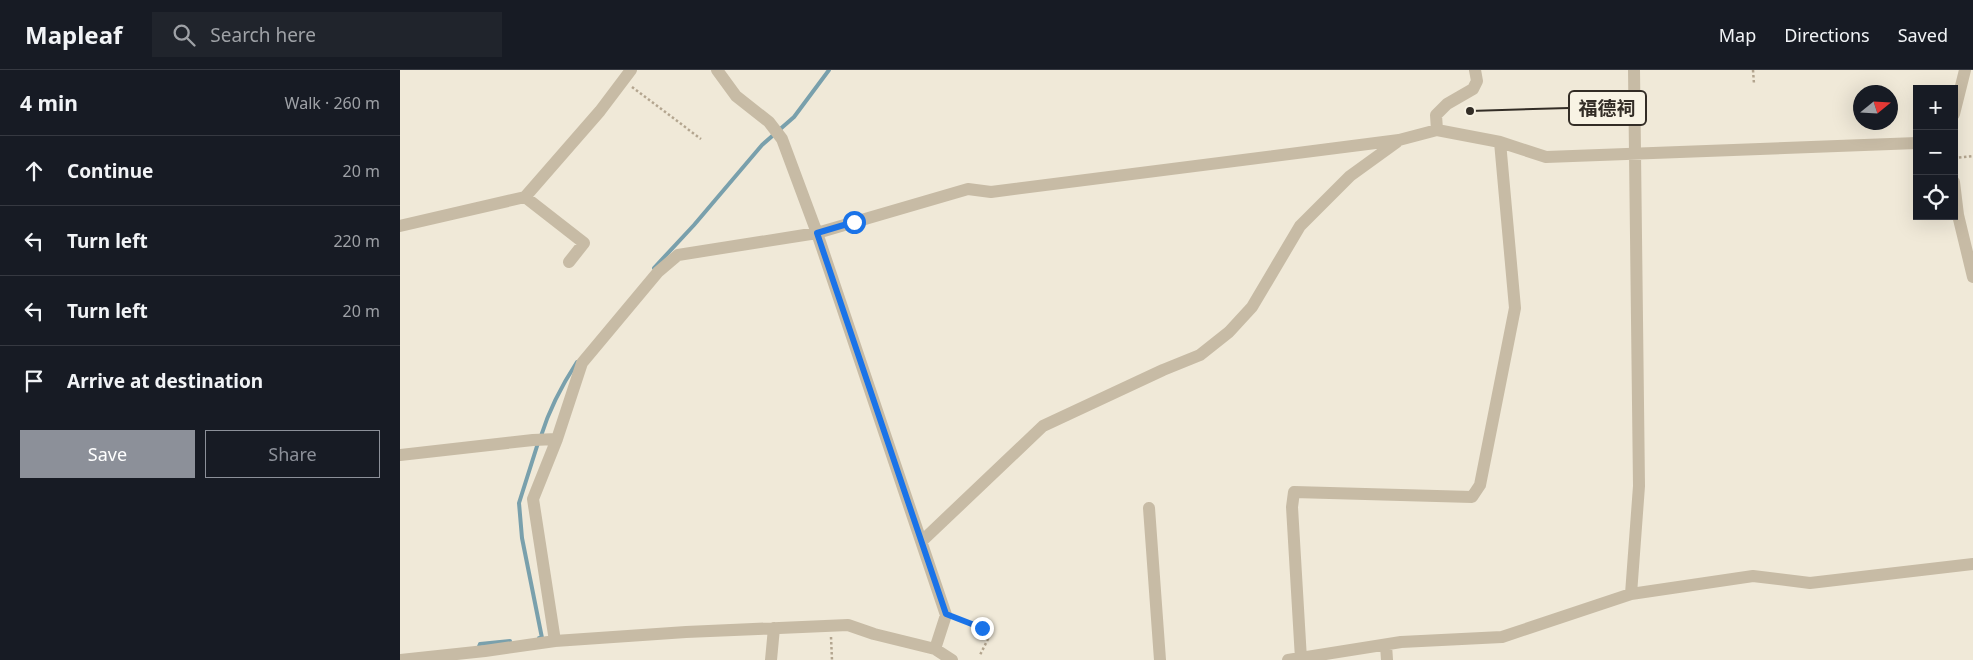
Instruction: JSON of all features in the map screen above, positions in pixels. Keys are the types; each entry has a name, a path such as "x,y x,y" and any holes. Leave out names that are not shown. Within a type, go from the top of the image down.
{"street":[{"path":"400,226 525,197 600,111 631,70"},
{"path":"717,70 736,96 769,122 782,139 817,233 946,614 935,649"},
{"path":"1437,130 1436,115 1447,104 1472,89 1476,81 1475,70"},
{"path":"1631,594 1639,486 1634,70"},
{"path":"1958,98 1965,70"},
{"path":"555,641 533,500 557,439 582,363 658,272 678,255 817,233 968,189 991,192 1399,140 1437,130 1500,142 1546,158 1913,143"},
{"path":"922,542 1043,426 1200,355 1229,332 1252,307 1300,226 1350,176 1399,140"},
{"path":"1301,659 1292,506 1294,492 1472,497 1480,485 1515,308 1500,142"},
{"path":"525,197 584,243 569,262"},
{"path":"1958,215 1973,277"},
{"path":"400,455 557,439"},
{"path":"1150,508 1160,660"},
{"path":"1288,660 1418,641 1502,637 1631,594 1753,576 1810,583 1973,564"},
{"path":"400,660 555,641 848,624 874,634 935,649 952,660"},
{"path":"770,660 774,628"},
{"path":"1386,645 1387,660"}],"path":[{"path":"1753,70 1754,84"},
{"path":"623,80 701,139"},
{"path":"1958,158 1973,156"},
{"path":"946,614 982,628 988,639 980,655"},
{"path":"831,626 832,660"}],"waterway":[{"path":"654,268 694,225 762,145 794,117 829,70"},
{"path":"541,436 556,398 577,362"},
{"path":"538,443 519,503 522,538 542,638 539,638"},
{"path":"478,649 480,644 510,641"}],"place":[{"name":"福德祠","path":"1470,111"}],"route":[{"path":"854,222 817,233 946,614 982,628"}]}
